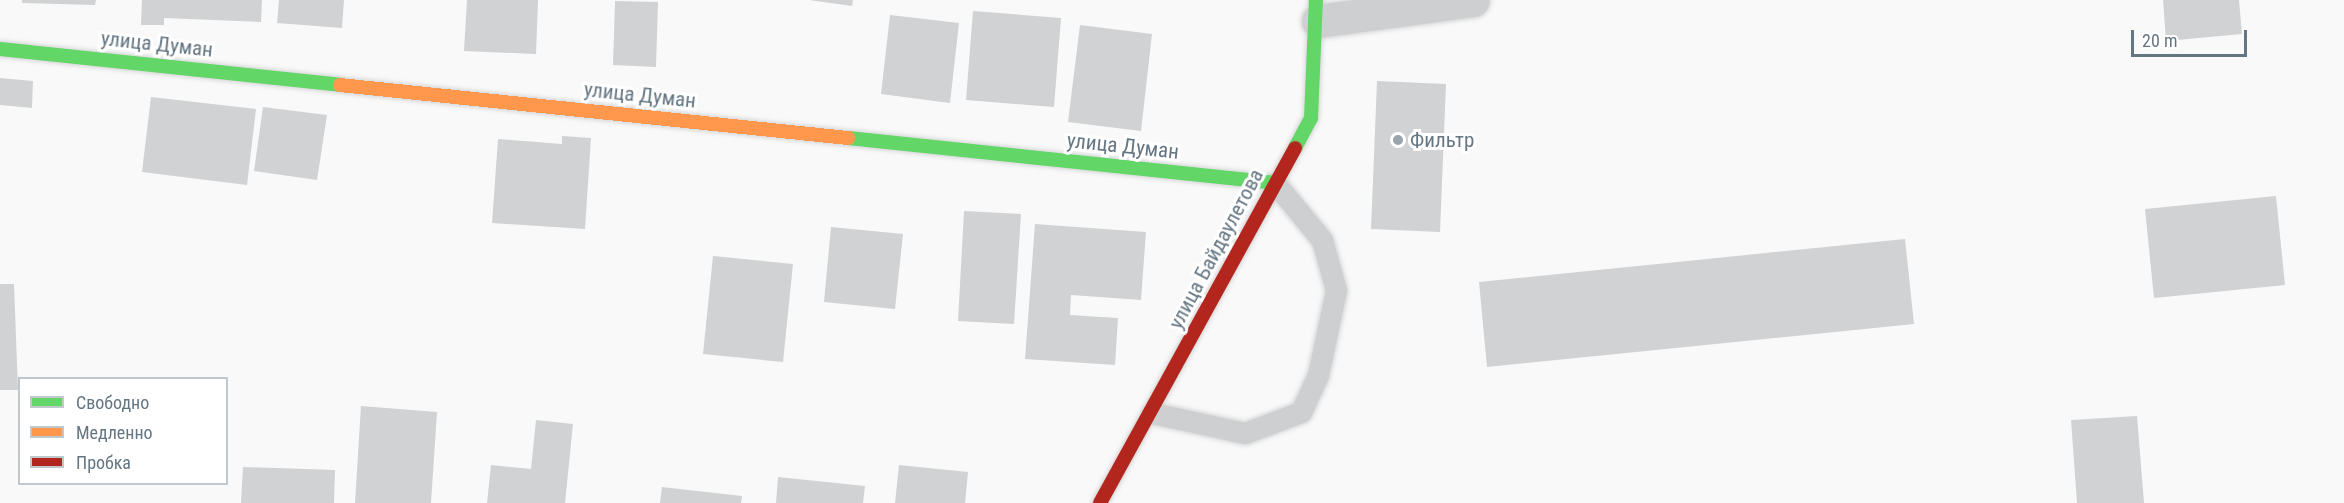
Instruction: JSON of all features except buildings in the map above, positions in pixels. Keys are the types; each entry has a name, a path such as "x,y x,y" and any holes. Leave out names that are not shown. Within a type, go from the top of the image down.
{"street":[{"path":"1317,11 1473,0"},
{"name":"улица Байдаулетова","path":"1100,503 1152,413 1311,118 1317,11"},
{"name":"улица Думан","path":"0,49 1275,183"}],"lane":[{"path":"1152,413 1245,433 1301,412 1318,375 1336,290 1322,240 1275,183"}],"traffic: fast":[{"path":"1295,148 1311,118 1316,0"},
{"path":"0,49 340,85"},
{"path":"848,138 1275,183"}],"traffic: slow":[{"path":"340,85 848,138"}],"traffic: jam":[{"path":"1100,503 1295,148"}],"place":[{"name":"Фильтр","path":"1398,140"}]}
